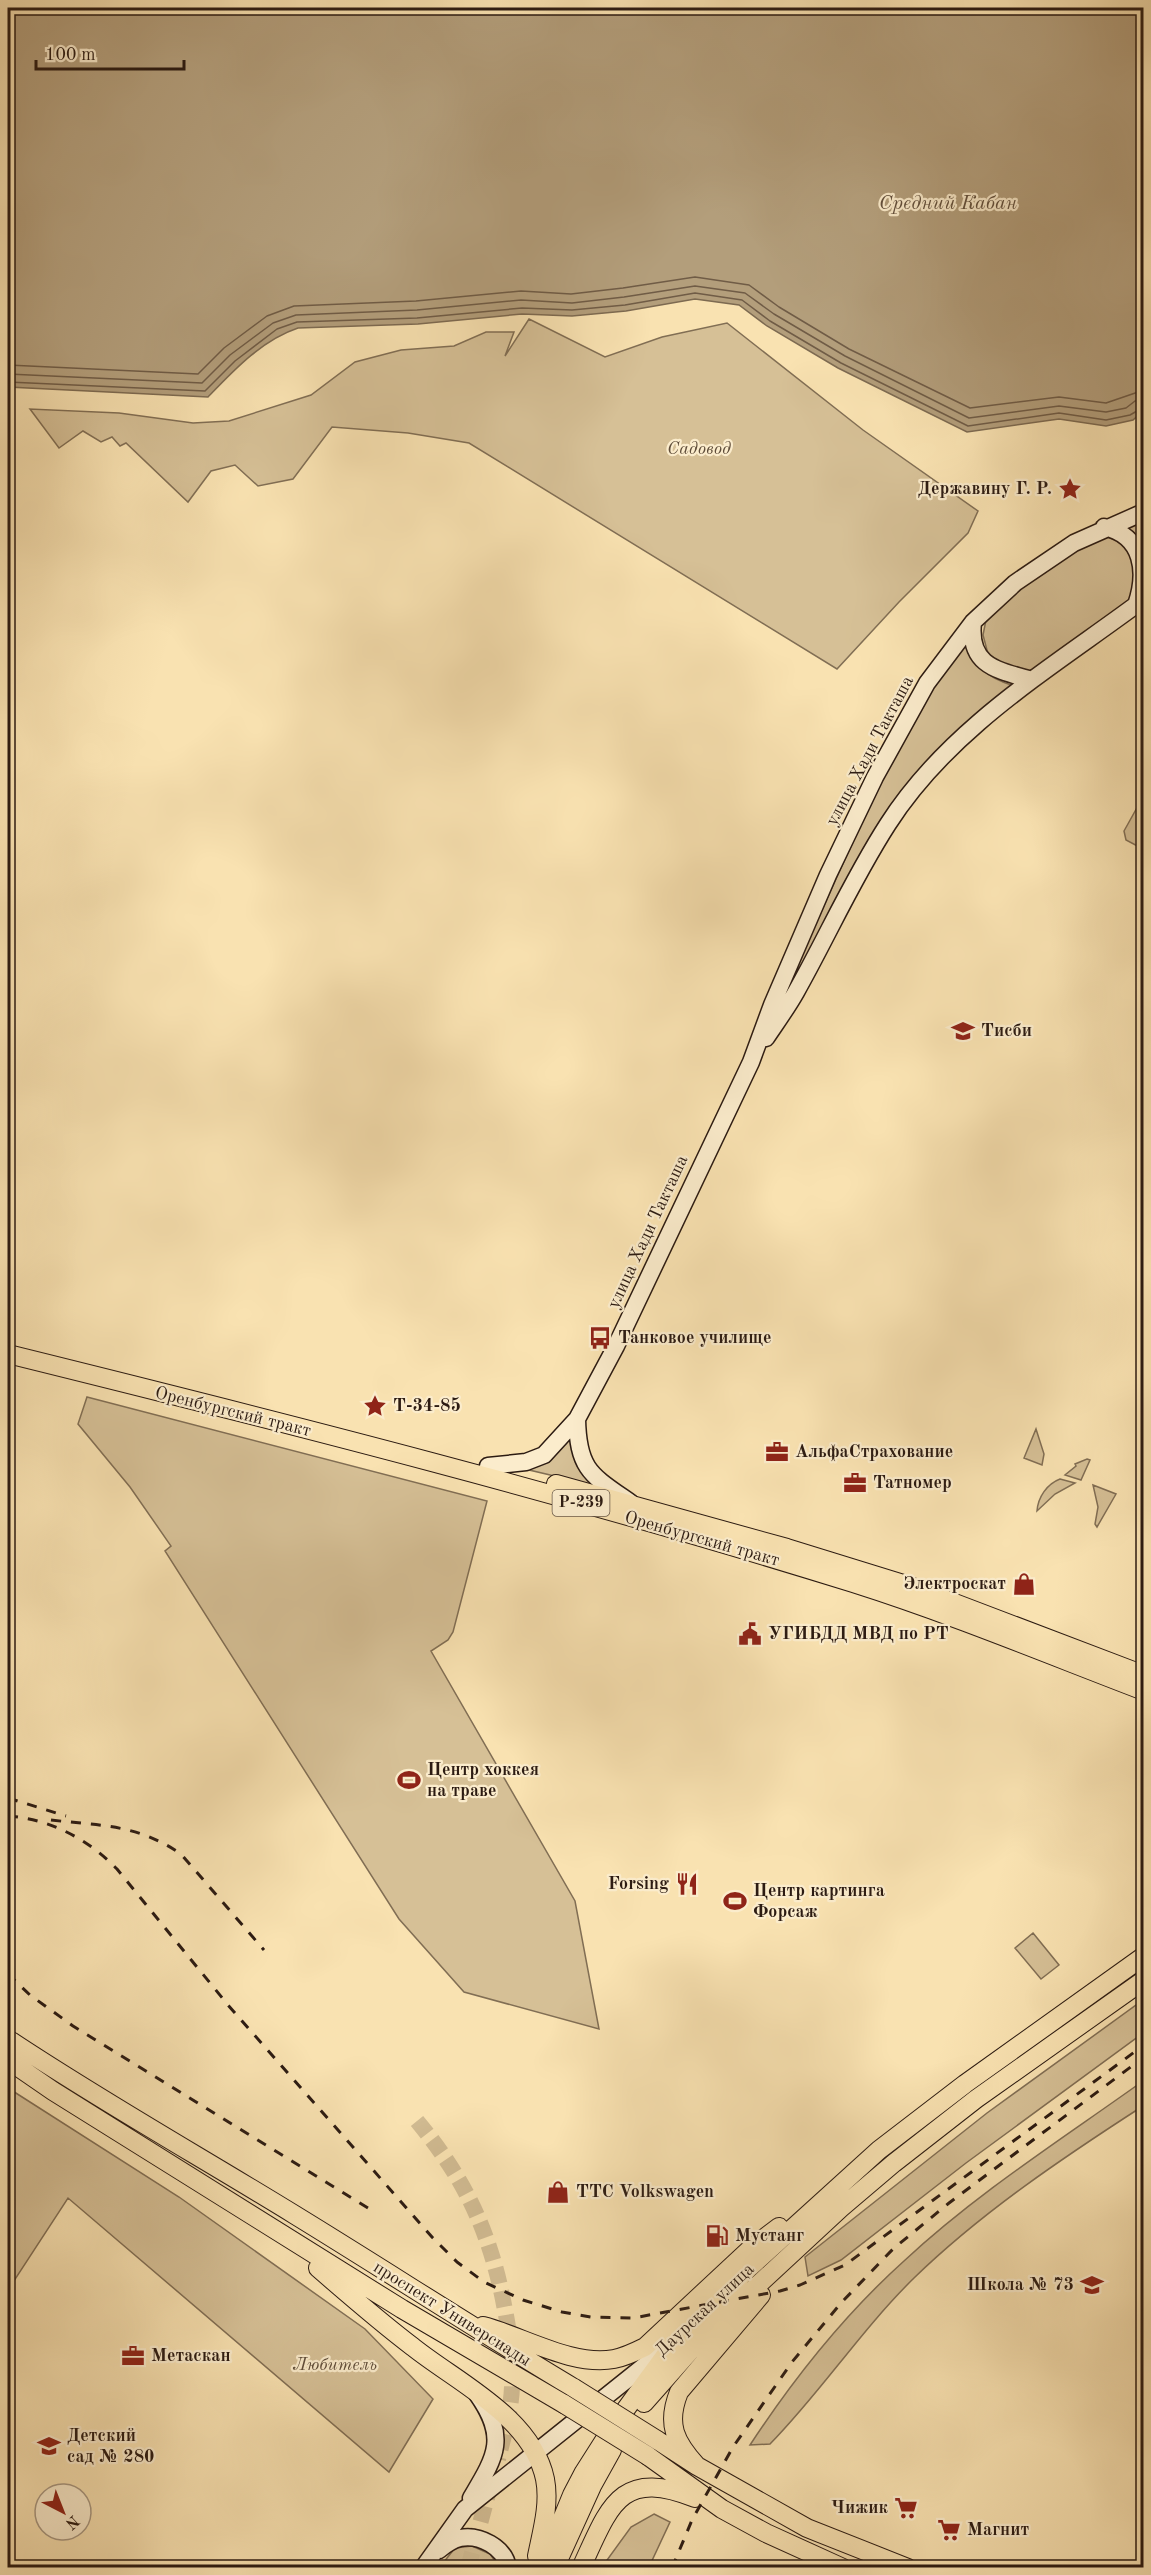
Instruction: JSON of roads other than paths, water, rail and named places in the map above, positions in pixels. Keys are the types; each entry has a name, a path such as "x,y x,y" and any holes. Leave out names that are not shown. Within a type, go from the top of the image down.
{"main road":[{"name":"Оренбургский тракт","path":"8,1345 631,1503 910,1586 1143,1675"},
{"name":"Оренбургский тракт","path":"8,1354 500,1479 684,1531 886,1595 1143,1690"},
{"name":"Даурская улица","path":"836,2201 879,2150 965,2084 1143,1956"},
{"name":"Даурская улица","path":"675,2342 750,2267 836,2201 894,2163 976,2100 1143,1980"},
{"name":"проспект Универсиады","path":"8,2039 63,2076 296,2216 459,2319 569,2396 652,2448 722,2509 766,2533 843,2568"},
{"name":"проспект Универсиады","path":"8,2060 53,2091 402,2309 569,2396"},
{"path":"459,2319 497,2329 579,2359 614,2359 629,2355 651,2342 750,2248 802,2210 836,2201"},
{"path":"697,2466 683,2451 674,2431 672,2418 679,2392 836,2201"},
{"path":"555,2568 560,2553 606,2459 650,2395 706,2333 836,2201"},
{"path":"274,2230 415,2349 474,2390 522,2432 535,2451 545,2479 547,2501 535,2568"},
{"path":"542,2568 584,2472 612,2428 675,2342"},
{"name":"проспект Универсиады","path":"652,2448 697,2466 807,2529 908,2568"},
{"path":"581,2568 605,2516 628,2492 650,2487 664,2487 722,2509"}],"street":[{"name":"улица Хади Такташа","path":"488,1466 526,1462 544,1455 577,1419 616,1346 751,1062 772,1005 828,875 875,777 927,683 973,622 1015,583 1074,543 1104,527 1143,512"},
{"path":"1104,527 1130,541 1137,552 1143,574 1140,602"},
{"name":"улица Хади Такташа","path":"751,1062 795,995 888,823 925,776 951,748 1032,680 1140,602"},
{"path":"973,622 972,640 983,661 995,670 1032,680"},
{"path":"577,1419 581,1458 591,1472 631,1503"},
{"path":"965,2084 976,2100"},
{"name":"Даурская улица","path":"426,2563 465,2509 535,2451 675,2342"},
{"path":"465,2509 495,2453 496,2437 492,2419 474,2390"},
{"path":"426,2563 453,2541 472,2537 481,2539 502,2552 508,2568"}],"water":[{"name":"Средний Кабан","path":"8,8 1143,8 1143,411 1133,420 1106,426 1059,419 967,432 838,368 767,326 739,305 695,299 626,311 572,316 522,314 418,324 298,328 272,340 261,348 238,366 208,397 8,387"}],"tunnel":[{"path":"417,2121 463,2187 484,2232 499,2282 510,2339 512,2377 509,2414 498,2459"},
{"path":"468,2568 491,2483"}],"railway":[{"path":"8,1798 66,1816"},
{"path":"8,1816 39,1821 53,1826 81,1840 106,1858 228,2005 432,2237 457,2262 484,2282 523,2300 562,2312 591,2317 633,2318 780,2291 800,2285 845,2265 1144,2045"},
{"path":"51,1820 119,1828 165,1844 181,1854 264,1950"},
{"path":"8,1974 30,1995 73,2026 368,2208"},
{"path":"672,2568 692,2520 733,2447 792,2362 841,2303 893,2249 949,2203 1144,2057"}],"place":[{"name":"Державину Г. Р.","path":"1070,489"},
{"name":"Тисби","path":"963,1031"},
{"name":"Танковое училище","path":"600,1338"},
{"name":"T-34-85","path":"375,1406"},
{"name":"АльфаСтрахование","path":"777,1452"},
{"name":"Татномер","path":"855,1483"},
{"name":"Электроскат","path":"1024,1584"},
{"name":"УГИБДД МВД по РТ","path":"750,1634"},
{"name":"Центр хоккея на траве","path":"409,1780"},
{"name":"Forsing","path":"687,1884"},
{"name":"Центр картинга Форсаж","path":"735,1901"},
{"name":"ТТС Volkswagen","path":"558,2192"},
{"name":"Мустанг","path":"717,2236"},
{"name":"Школа № 73","path":"1092,2285"},
{"name":"Метаскан","path":"133,2356"},
{"name":"Детский сад № 280","path":"49,2446"},
{"name":"Чижик","path":"906,2508"},
{"name":"Магнит","path":"949,2530"}],"park label":[{"name":"Садовод","path":"699,449"},
{"name":"Любитель","path":"335,2365"}]}
